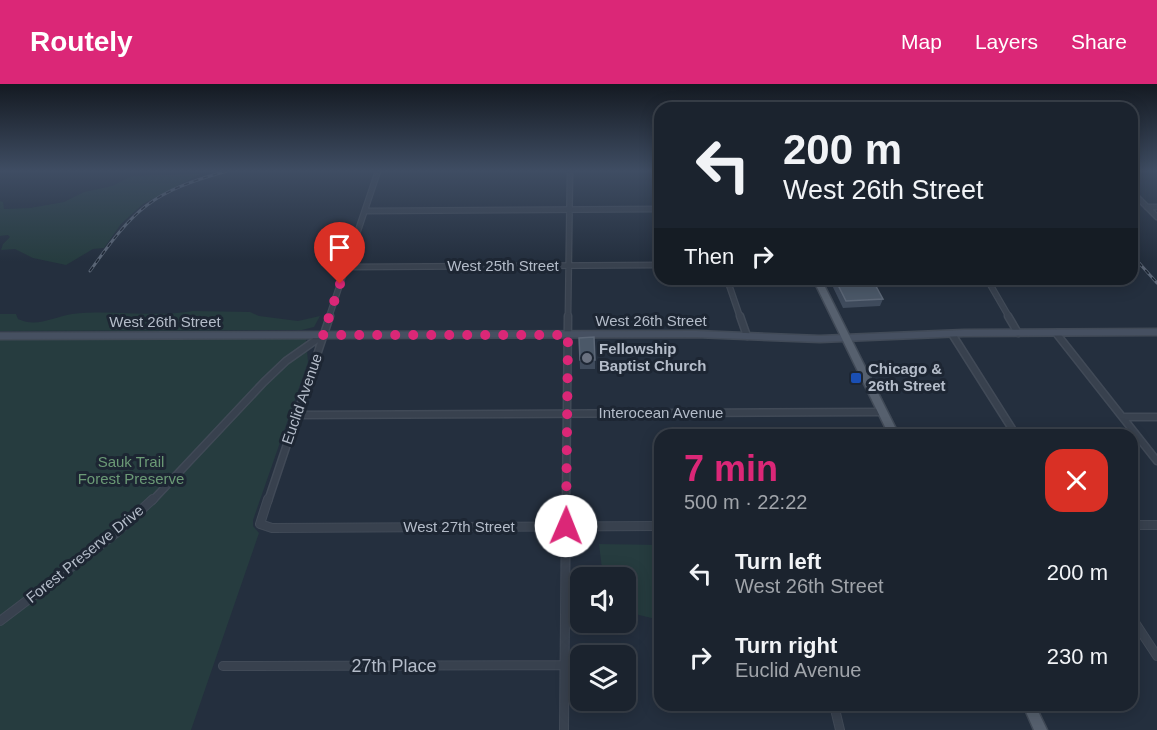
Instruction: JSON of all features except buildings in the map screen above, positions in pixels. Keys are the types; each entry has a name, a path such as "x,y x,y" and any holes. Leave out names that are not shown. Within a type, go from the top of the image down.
{"main road":[{"path":"820,285 891,429"},
{"path":"1032,711 1041,730"}],"street":[{"name":"Euclid Avenue","path":"260,524 368,201"},
{"path":"564,730 569,201"},
{"path":"1141,201 1157,217"},
{"path":"1147,207 1157,207"},
{"path":"365,211 654,209"},
{"name":"West 25th Street","path":"346,267 654,265"},
{"path":"729,285 747,336"},
{"path":"990,285 1018,333"},
{"name":"West 26th Street","path":"0,336 568,335 747,336 795,339 952,334 1157,332"},
{"path":"1056,333 1132,429"},
{"path":"952,334 1012,429"},
{"name":"Forest Preserve Drive","path":"0,621 116,533 168,486 271,375 286,361 323,335"},
{"name":"Interocean Avenue","path":"297,415 882,412"},
{"path":"1123,417 1157,417"},
{"path":"1138,436 1157,460"},
{"name":"West 27th Street","path":"260,524 272,528 654,526"},
{"path":"1138,525 1157,525"},
{"path":"1138,627 1157,656"},
{"name":"27th Place","path":"223,666 564,665"},
{"path":"835,711 840,730"}],"green space":[{"path":"0,201 3,202 4,209 30,208 64,202 148,201 121,224 104,248 93,249 66,265 33,258 15,249 1,250 10,237 0,236"},
{"path":"193,311 250,312 259,316 298,321 320,316 314,327 302,330 0,331 0,314 16,314 18,319 32,322 72,314 102,312 163,314"},
{"name":"Sauk Trail Forest Preserve","path":"0,339 306,339 308,362 253,520 253,526 259,533 191,730 0,730"},
{"path":"599,544 654,545 654,619 636,613 636,567 602,567"}],"railway":[{"path":"90,271 133,217 153,201"},
{"path":"1138,262 1157,283"}],"place":[{"name":"Fellowship Baptist Church","path":"587,358"},
{"name":"Chicago & 26th Street","path":"856,378"}],"route":[{"path":"340,284 323,335 568,335 566,526"}]}
